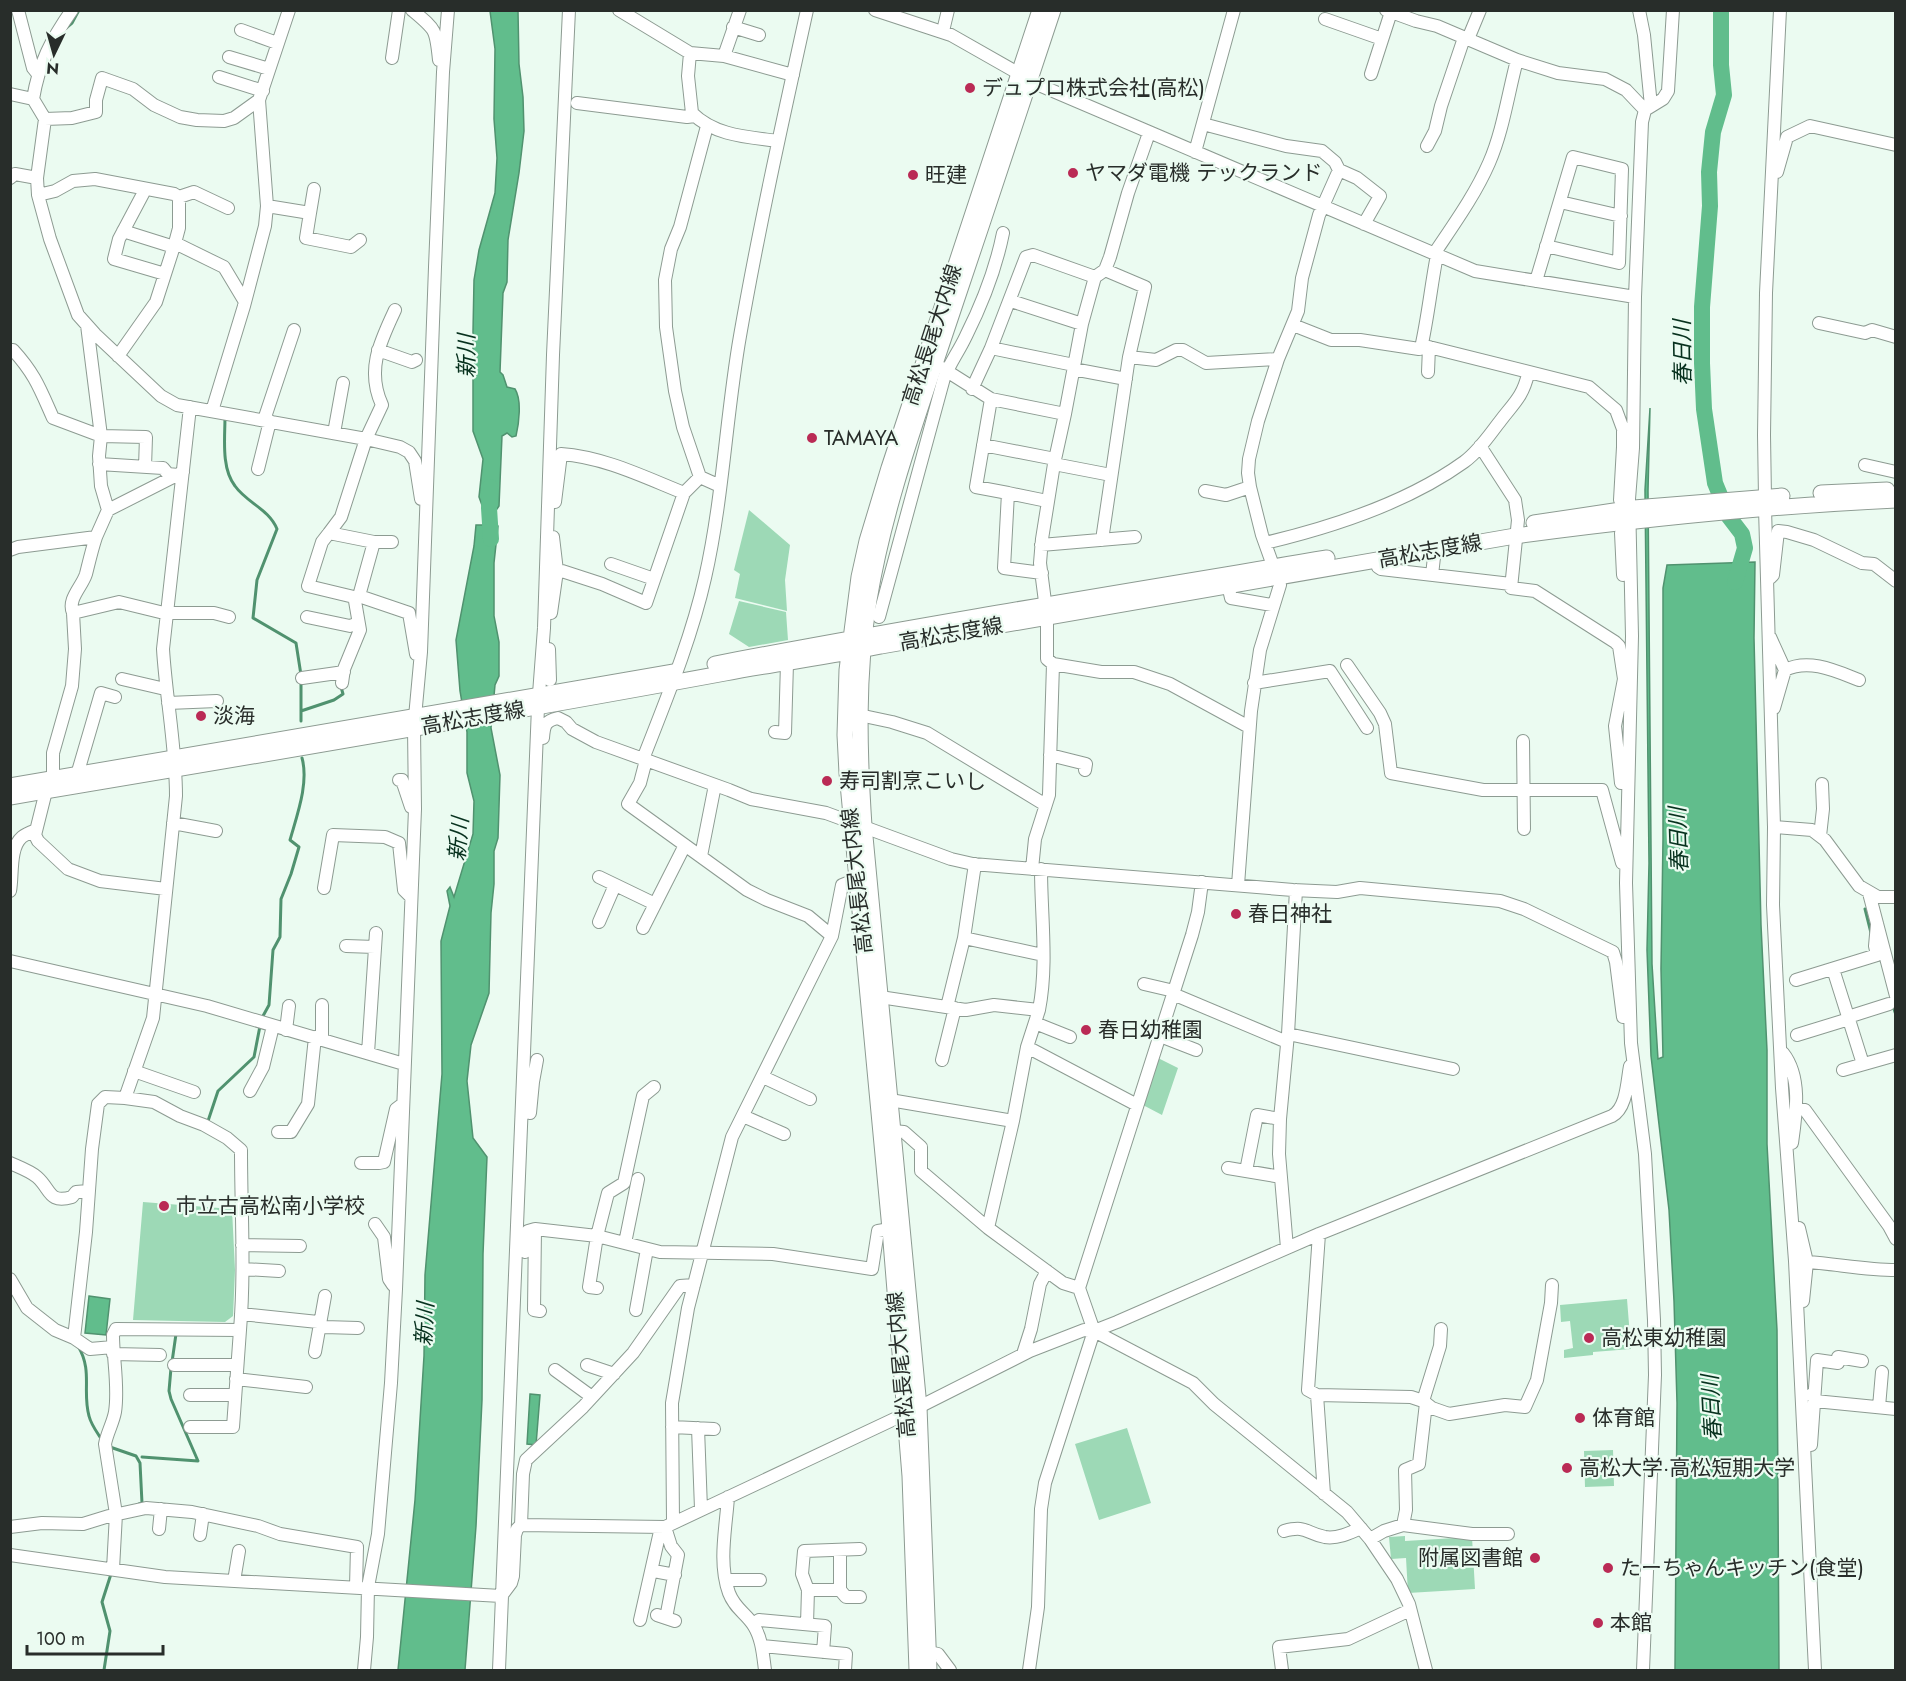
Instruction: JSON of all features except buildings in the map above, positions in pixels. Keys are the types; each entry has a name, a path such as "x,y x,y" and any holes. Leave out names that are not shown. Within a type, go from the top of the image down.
{"main road":[{"name":"高松長尾大内線","path":"917,1671 910,1476 912,1410 893,1267 857,879 859,577 867,541 935,365 1024,78 1040,10"},
{"name":"高松長尾大内線","path":"1024,78 1053,10"},
{"name":"高松志度線","path":"10,786 50,785 420,722 540,707 674,677 857,644 1516,531 1628,515 1896,489"},
{"name":"高松志度線","path":"1762,503 1896,500"},
{"name":"高松志度線","path":"1046,612 1228,585 1275,572 1376,560 1516,531"},
{"name":"高松長尾大内線","path":"857,644 845,735 880,997 893,1131 929,1671"},
{"name":"高松志度線","path":"674,677 787,663 857,644"},
{"name":"高松志度線","path":"10,797 76,775 176,764"}],"street":[{"path":"18,10 33,68 38,73"},
{"path":"72,10 46,51 38,73 33,99 45,118 37,178 38,195 50,239 78,315 117,356 161,396 177,405 366,439 400,447 409,452 415,461 423,508 426,511"},
{"path":"212,411 265,226 267,206 261,95 289,10"},
{"path":"392,58 399,10"},
{"path":"412,10 433,28 443,72"},
{"path":"362,1587 378,1534 391,1383 420,722 420,664 443,72 448,10"},
{"path":"499,1671 500,1596 515,1308 536,774 546,628 569,10"},
{"path":"566,57 573,53 577,10"},
{"path":"724,56 740,10"},
{"path":"807,10 778,141 735,364 720,486 705,578 645,759 640,783 628,804 747,890 808,916 832,936"},
{"path":"943,31 948,10"},
{"path":"1195,152 1234,10"},
{"path":"1427,146 1435,131 1466,39 1480,10"},
{"path":"1638,10 1644,35 1648,108 1642,122 1628,448 1631,601 1626,876 1632,1050 1645,1154 1654,1320 1654,1386 1643,1671"},
{"path":"1648,108 1663,99 1668,91 1673,10"},
{"path":"1780,10 1764,362 1762,503 1771,717 1774,827 1773,905 1780,1050 1809,1475 1814,1571 1815,1671"},
{"path":"877,11 943,31 1024,78 1475,271 1635,297"},
{"path":"1371,74 1388,11 1437,26 1516,60 1558,73 1605,78 1626,90 1648,108"},
{"path":"625,12 690,53 724,56 793,75"},
{"path":"1325,19 1382,39"},
{"path":"733,27 759,35"},
{"path":"241,30 277,43"},
{"path":"690,53 688,75 692,113 695,116 707,126 732,135 778,141"},
{"path":"229,57 269,69"},
{"path":"1428,372 1425,348 1436,254 1489,162 1500,128 1516,60"},
{"path":"219,77 261,95"},
{"path":"45,118 72,118 96,112 96,100 102,78 133,89 154,105 180,117 197,120 224,121 234,118 261,95"},
{"path":"10,94 33,99"},
{"path":"577,103 687,117 695,116"},
{"path":"1203,124 1286,146 1322,151 1335,162 1339,170 1357,178 1380,196 1364,224"},
{"path":"707,126 680,227 671,249 665,280 666,327 675,391 683,427 700,477 720,486"},
{"path":"1772,190 1787,138 1810,126 1896,145"},
{"path":"1149,133 1128,193 1110,257 1100,273 1082,324 1047,501 1040,562 1046,612 1047,659 1053,664 1101,672 1134,672 1170,684 1249,727"},
{"path":"1536,281 1546,246 1573,157 1622,170 1619,263 1546,246"},
{"path":"1238,885 1254,683 1260,650 1280,585 1265,543 1250,488 1249,459 1258,421 1278,359 1298,311 1302,278 1318,215 1339,170"},
{"path":"10,178 15,174 37,178"},
{"path":"38,195 54,191 73,181 95,179 174,194 179,197 194,192 225,202"},
{"path":"314,189 306,238 351,247 360,240"},
{"path":"145,190 123,231 114,259 165,274"},
{"path":"117,356 156,302 179,228 179,197"},
{"path":"1560,202 1621,216"},
{"path":"267,206 310,213"},
{"path":"123,231 174,245 224,267 245,302"},
{"path":"879,617 896,550 935,365 969,331 997,259 1003,233"},
{"path":"972,389 1011,301 1026,257 1033,255 1145,287 1129,357 1102,540"},
{"path":"1011,301 1082,324"},
{"path":"395,310 378,350 374,379 375,391 382,405 366,439 341,517 322,542 309,586 359,597 409,613 414,649 420,664"},
{"path":"1819,323 1865,333 1872,330 1896,337"},
{"path":"87,325 101,436 100,486 108,510"},
{"path":"1293,325 1331,340 1360,340 1425,348 1589,387 1616,410 1628,448"},
{"path":"258,469 267,421 294,330"},
{"path":"991,348 1126,380"},
{"path":"10,350 21,358 35,377 53,418 101,436 146,437 145,467"},
{"path":"378,350 412,362 416,360"},
{"path":"1129,357 1156,360 1176,350 1183,350 1206,363 1278,359"},
{"path":"935,365 991,399 1065,414"},
{"path":"1265,543 1292,537 1384,506 1417,491 1466,461 1519,400 1528,374"},
{"path":"334,433 343,383"},
{"path":"991,399 976,487 1047,501"},
{"path":"125,1098 153,1018 157,995 173,823 176,764 165,689 163,649 180,474 190,407"},
{"path":"983,445 1111,475"},
{"path":"1480,446 1515,500 1516,543 1511,588 1535,591 1616,642 1628,679"},
{"path":"550,680 546,628 557,571 552,525 561,454 580,455 611,464 684,493"},
{"path":"99,464 163,468 168,474 180,474"},
{"path":"1865,465 1896,472"},
{"path":"166,889 100,881 68,869 38,841 35,835 50,785 53,753 72,686 75,649 71,608 85,576 96,537 108,510 180,474"},
{"path":"557,571 602,584 646,603 684,493 700,477"},
{"path":"1205,491 1227,495 1250,488"},
{"path":"1008,494 1004,568 1042,573"},
{"path":"1766,580 1773,575 1778,531 1814,540 1862,562 1874,564 1896,581"},
{"path":"329,533 374,542 392,542"},
{"path":"10,550 96,537"},
{"path":"1041,545 1135,537"},
{"path":"302,678 343,677 360,630 356,601 374,542"},
{"path":"1432,575 1433,550"},
{"path":"1376,560 1381,569 1511,584"},
{"path":"611,564 654,579"},
{"path":"1228,585 1231,598 1272,606"},
{"path":"73,613 119,602 164,612 214,613 229,617"},
{"path":"307,617 350,626 358,623"},
{"path":"1768,631 1785,670 1771,717"},
{"path":"775,732 785,733 787,663"},
{"path":"988,1228 1043,987 1035,839 1044,804 1049,795 1053,664"},
{"path":"1785,670 1796,664 1827,668 1859,680"},
{"path":"1347,665 1385,724 1391,772 1483,790 1602,790 1626,876"},
{"path":"1254,683 1330,670 1367,728"},
{"path":"122,680 165,689"},
{"path":"76,775 101,693 115,697"},
{"path":"168,703 216,701"},
{"path":"540,707 596,742 751,799 800,807 858,824 951,859 975,864 1296,890 1337,892 1360,888 1483,898 1524,909 1613,952 1625,1029 1632,1050 1624,1100 1618,1113 1319,1234 1094,1331"},
{"path":"859,715 927,733 1044,804"},
{"path":"1523,741 1524,829"},
{"path":"1050,755 1086,764 1085,770"},
{"path":"399,780 402,780 409,806 415,809"},
{"path":"701,856 715,784"},
{"path":"1820,836 1823,809 1822,784"},
{"path":"173,823 216,831"},
{"path":"1774,827 1812,830 1820,836 1859,886 1878,897 1896,897"},
{"path":"10,891 14,852 18,842 22,837 36,830"},
{"path":"324,888 333,835 385,837 399,843 404,890 411,897"},
{"path":"643,928 685,845"},
{"path":"942,1060 975,864"},
{"path":"599,877 655,904"},
{"path":"640,1620 666,1526 672,1403 688,1308 732,1137 832,936 842,885 857,879"},
{"path":"1029,1671 1038,1607 1040,1520 1045,1483 1094,1331 1079,1288 1174,992 1198,912 1202,882"},
{"path":"599,922 615,885"},
{"path":"1287,1248 1279,1154 1296,890"},
{"path":"1797,1035 1849,1018 1892,1000 1869,893"},
{"path":"1796,980 1877,955 1875,946 1877,924"},
{"path":"368,1053 376,933"},
{"path":"964,938 1043,955"},
{"path":"346,946 375,947"},
{"path":"10,961 207,1006 404,1064"},
{"path":"1833,969 1863,1064"},
{"path":"1144,984 1174,992 1288,1038 1453,1069"},
{"path":"880,997 966,1010 994,1005 1039,1010"},
{"path":"278,1131 291,1132 308,1104 322,1005"},
{"path":"286,1030 288,1006"},
{"path":"1035,1023 1070,1037"},
{"path":"250,1091 263,1067 273,1026"},
{"path":"1160,1036 1196,1050"},
{"path":"1028,1047 1137,1105"},
{"path":"1780,1050 1785,1054 1793,1076 1797,1108 1789,1162"},
{"path":"1842,1070 1896,1056"},
{"path":"522,1135 529,1124 537,1060"},
{"path":"134,1071 194,1092"},
{"path":"763,1077 810,1099"},
{"path":"597,1288 589,1287 597,1236 608,1193 624,1183 642,1096 654,1087"},
{"path":"74,1338 98,1104 105,1097 154,1102 226,1138 241,1150 243,1269 232,1427 190,1427"},
{"path":"890,1100 1013,1121"},
{"path":"361,1163 384,1161 396,1109 403,1103"},
{"path":"1797,1108 1805,1110 1876,1207 1896,1239"},
{"path":"1246,1171 1257,1115 1280,1119"},
{"path":"743,1116 784,1134"},
{"path":"893,1131 904,1132 921,1147 921,1171 988,1228 1064,1283 1079,1288"},
{"path":"10,1163 38,1178 49,1194 58,1198 72,1197 76,1192 88,1191"},
{"path":"1228,1168 1281,1177"},
{"path":"626,1244 638,1179"},
{"path":"1792,1206 1796,1211 1807,1262 1799,1338 1804,1350 1809,1387 1815,1401"},
{"path":"375,1224 384,1237 389,1279 396,1289"},
{"path":"515,1308 521,1306 522,1301 528,1231 535,1229 597,1236 660,1252 774,1254 872,1269 893,1267"},
{"path":"535,1229 534,1310 540,1311"},
{"path":"872,1269 878,1231 890,1229"},
{"path":"1319,1234 1308,1390 1317,1395 1411,1397 1449,1414 1505,1405 1525,1407 1537,1380 1551,1303 1552,1285"},
{"path":"242,1245 300,1246"},
{"path":"636,1310 644,1288 648,1249"},
{"path":"1807,1262 1896,1270"},
{"path":"243,1269 279,1271"},
{"path":"1023,1354 1031,1329 1040,1284 1047,1271"},
{"path":"10,1280 27,1308 55,1330 74,1338 90,1349 159,1355"},
{"path":"500,1596 511,1583 515,1535 521,1525 526,1460 614,1374 648,1335 680,1286 694,1285"},
{"path":"315,1352 325,1296"},
{"path":"241,1314 318,1322 324,1327 358,1328"},
{"path":"113,1569 116,1514 105,1444 114,1415 116,1398 112,1335 116,1329 240,1330"},
{"path":"1403,1525 1406,1510 1405,1470 1419,1464 1424,1402 1440,1346 1441,1329"},
{"path":"521,1525 666,1526 912,1410 1023,1354 1084,1330 1094,1331 1193,1383 1214,1404 1347,1512 1370,1539 1396,1579 1410,1610 1426,1671"},
{"path":"1809,1475 1817,1360 1838,1363 1838,1357 1862,1361"},
{"path":"174,1365 236,1365"},
{"path":"587,1365 614,1374"},
{"path":"555,1370 592,1397"},
{"path":"1879,1407 1882,1372"},
{"path":"236,1379 306,1387"},
{"path":"190,1395 235,1395"},
{"path":"1317,1395 1324,1494"},
{"path":"1815,1401 1896,1409"},
{"path":"672,1427 714,1429"},
{"path":"698,1428 701,1509"},
{"path":"728,1497 723,1558 726,1580 736,1608 753,1624 762,1646 765,1671"},
{"path":"10,1527 42,1523 83,1524 146,1508 203,1514 258,1526 280,1534 357,1547 367,1637 364,1671"},
{"path":"159,1529 161,1509"},
{"path":"200,1535 203,1514"},
{"path":"1370,1539 1384,1531 1403,1525 1472,1534 1508,1534"},
{"path":"666,1526 671,1546 678,1555 666,1618"},
{"path":"1284,1531 1298,1527 1326,1537 1348,1534 1361,1528"},
{"path":"807,1624 808,1590 802,1574 804,1551 860,1549"},
{"path":"840,1550 840,1590 846,1597 860,1597"},
{"path":"234,1581 239,1551"},
{"path":"10,1555 165,1577 500,1596"},
{"path":"659,1572 675,1575"},
{"path":"726,1580 760,1580"},
{"path":"808,1590 840,1590"},
{"path":"1282,1671 1279,1647 1348,1639 1410,1610"},
{"path":"753,1624 759,1620 825,1626 823,1652"},
{"path":"762,1646 846,1654 845,1671"},
{"path":"928,1652 938,1654 950,1671"}],"shaded area":[{"path":"749,510 790,545 785,580 787,611 735,598 740,574 734,570"},
{"path":"739,601 786,612 788,640 749,647 729,634"},
{"path":"1156,1057 1178,1068 1162,1115 1141,1104"},
{"path":"143,1202 232,1209 235,1270 233,1316 225,1322 133,1320"},
{"path":"1627,1299 1631,1349 1593,1352 1593,1355 1564,1358 1564,1350 1573,1348 1570,1321 1561,1322 1560,1305"},
{"path":"1127,1428 1151,1503 1099,1520 1075,1444"},
{"path":"1613,1450 1614,1486 1585,1487 1584,1451"},
{"path":"1405,1536 1405,1541 1472,1537 1475,1589 1408,1593 1406,1558 1391,1559 1389,1537"}],"water":[{"path":"490,11 518,11 524,131 508,240 500,372 507,387 515,389 519,418 516,436 512,437 507,433 502,436 497,509 483,508 479,497 483,459 473,431 474,280 479,250 495,193 497,158 494,119 495,49"},
{"path":"1650,408 1648,491 1652,964 1658,1059 1663,1057 1661,969 1663,588 1667,565 1755,562 1754,638 1761,925 1767,1050 1767,1144 1777,1330 1779,1670 1675,1670 1677,1403 1674,1301 1669,1210 1651,1056 1647,950 1649,863 1645,490"},
{"path":"486,516 494,516 493,525 498,526 494,563 494,616 499,642 499,676 495,685 491,728 500,775 498,838 494,851 489,993 471,1045 467,1081 473,1138 487,1157 483,1254 482,1400 476,1526 465,1670 398,1670 415,1500 424,1356 425,1275 442,1074 441,941 450,906 447,891 450,887 454,897 473,834 474,801 467,773 467,732 460,691 456,640 476,525 485,525"},
{"path":"89,1296 110,1299 106,1335 85,1333"},
{"path":"530,1394 540,1395 536,1445 527,1444"}],"waterway":[{"path":"66,28 72,23 79,10"},
{"name":"春日川","path":"1721,10 1721,65 1724,95 1713,132 1709,172 1710,206 1702,307 1702,363 1704,409 1715,483 1729,517 1742,534 1745,548 1735,582"},
{"path":"225,417 225,453 231,479 240,492 269,516 277,529 257,580 253,618 296,643 301,675"},
{"name":"新川","path":"490,487 491,539"},
{"path":"301,681 301,721"},
{"path":"301,711 334,700 343,694 341,687"},
{"path":"263,1016 269,1005 273,950 280,937 281,899 299,847 290,840 303,788 302,758"},
{"path":"1865,909 1871,933"},
{"path":"1893,1006 1896,1015"},
{"path":"208,1121 218,1091 254,1057 260,1026"},
{"path":"172,1362 176,1334"},
{"path":"78,1346 85,1364 89,1416 100,1437"},
{"path":"142,1457 198,1461 171,1399 169,1391 171,1368"},
{"path":"110,1447 136,1456 140,1463 142,1503 139,1504"},
{"path":"104,1670 110,1631 102,1602 111,1574"}],"place":[{"name":"デュプロ株式会社(高松)","path":"970,88"},
{"name":"ヤマダ電機 テックランド","path":"1073,173"},
{"name":"旺建","path":"913,175"},
{"name":"TAMAYA","path":"812,438"},
{"name":"淡海","path":"201,716"},
{"name":"寿司割烹こいし","path":"827,781"},
{"name":"春日神社","path":"1236,914"},
{"name":"春日幼稚園","path":"1086,1030"},
{"name":"市立古高松南小学校","path":"164,1206"},
{"name":"高松東幼稚園","path":"1589,1338"},
{"name":"体育館","path":"1580,1418"},
{"name":"高松大学·高松短期大学","path":"1567,1468"},
{"name":"附属図書館","path":"1535,1558"},
{"name":"たーちゃんキッチン(食堂)","path":"1608,1568"},
{"name":"本館","path":"1598,1623"}]}
